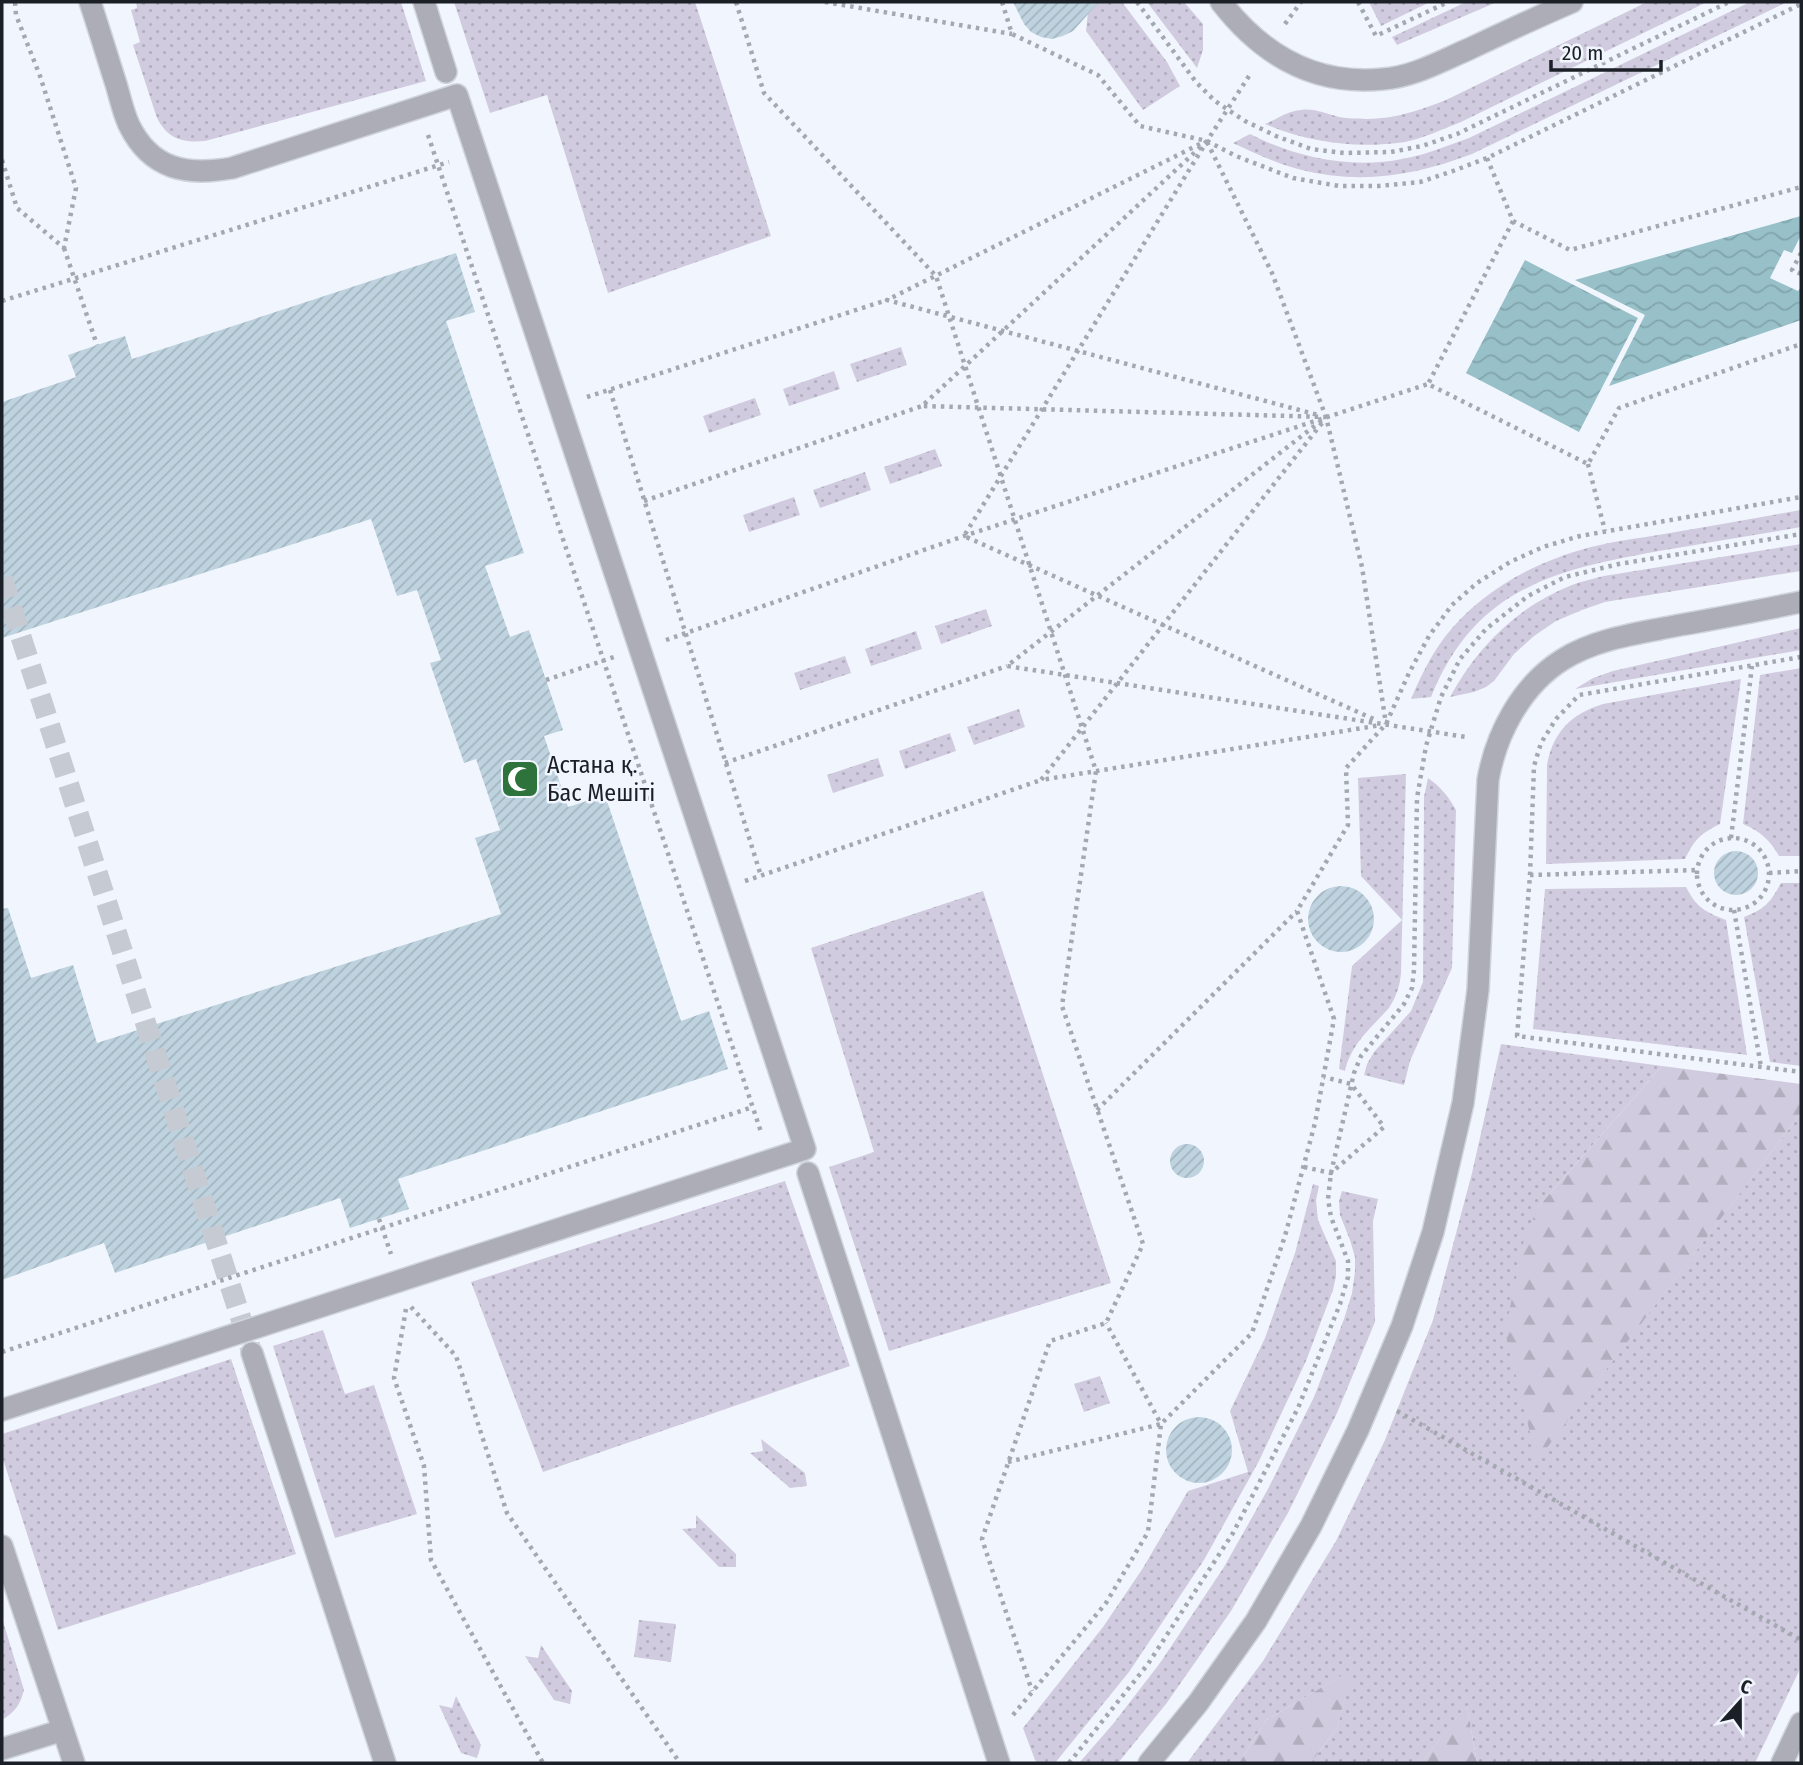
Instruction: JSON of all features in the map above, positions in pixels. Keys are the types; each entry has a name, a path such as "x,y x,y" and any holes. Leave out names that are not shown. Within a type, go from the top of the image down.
{"lane":[{"path":"2,1410 805,1149 457,95 232,168 211,172 184,171 163,163 141,146 128,123 90,2"},
{"path":"424,2 446,72"},
{"path":"1221,2 1259,43 1287,61 1315,74 1346,79 1384,79 1421,70 1572,2"},
{"path":"1149,1763 1198,1703 1256,1621 1311,1526 1358,1430 1402,1326 1433,1232 1463,1103 1478,990 1492,757 1516,706 1536,681 1562,660 1588,648 1625,636 1801,602"},
{"path":"808,1174 999,1763"},
{"path":"252,1353 385,1763"},
{"path":"2,1546 74,1763"},
{"path":"1782,1763 1801,1723"},
{"path":"2,1749 63,1730"}],"path":[{"path":"15,2 16,15 40,76 76,188 64,248 97,345"},
{"path":"736,2 764,93 936,276 1096,771 1062,1006 1143,1244 1106,1323 1050,1341 982,1539 1032,1691"},
{"path":"825,2 1012,34 1098,75 1140,126 1207,141 1236,156 1293,178 1339,186 1420,182 1487,158 1801,5"},
{"path":"1002,2 1012,34"},
{"path":"1285,24 1301,2"},
{"path":"1357,2 1376,36 1448,2"},
{"path":"964,536 1249,76"},
{"path":"417,108 439,165 771,1160"},
{"path":"636,382 887,300 1207,141"},
{"path":"922,406 1207,141"},
{"path":"1207,141 1272,273 1326,417 1363,567 1386,724"},
{"path":"2,301 476,153"},
{"path":"1487,158 1513,221 1570,250 1801,187"},
{"path":"2,160 17,208 64,248"},
{"path":"1428,384 1513,221"},
{"path":"1801,253 1792,270 1801,274"},
{"path":"887,300 1326,417"},
{"path":"1605,531 1588,464 1619,408 1801,344"},
{"path":"711,625 964,536 1428,384 1588,464"},
{"path":"610,390 761,876"},
{"path":"644,501 922,406 1326,417"},
{"path":"725,763 1007,666 1326,417"},
{"path":"1041,780 1326,417"},
{"path":"1097,1110 1297,911 1348,825 1346,768 1386,724 1429,636 1452,606 1477,583 1510,562 1543,547 1580,536 1801,497"},
{"path":"1069,1763 1148,1664 1233,1532 1298,1408 1340,1304 1348,1277 1348,1261 1331,1217 1328,1199 1331,1173 1361,1056 1404,1004 1412,988 1417,798 1426,746 1441,697 1461,659 1486,629 1528,596 1565,578 1619,564 1801,534"},
{"path":"964,536 1386,724"},
{"path":"1801,657 1579,695 1556,719 1541,743 1534,766 1530,876 1517,1036 1801,1072"},
{"path":"1007,666 1466,737"},
{"path":"1731,838 1752,666"},
{"path":"786,867 1041,780 1386,724"},
{"path":"1731,838 1753,844 1767,862 1768,884 1755,903 1745,909 1721,908 1711,903 1698,882 1697,870 1701,858 1719,841 1731,838"},
{"path":"1530,876 1697,870"},
{"path":"1769,873 1801,871"},
{"path":"1734,910 1761,1067"},
{"path":"1008,1462 1161,1424 1252,1333 1285,1236 1304,1167 1334,1019 1297,911"},
{"path":"1324,1077 1352,1084 1384,1127 1331,1173"},
{"path":"2,1352 787,1096"},
{"path":"1304,1167 1331,1173"},
{"path":"543,1763 431,1560 424,1466 394,1378 407,1303 456,1356 507,1513 680,1763"},
{"path":"991,1739 1105,1603 1148,1532 1161,1424 1106,1323"},
{"path":"1372,1397 1801,1640"}],"green space":[{"path":"136,2 401,2 426,81 205,141 183,140 166,131 157,118 133,45 140,42 131,10 137,8"},
{"path":"454,2 695,2 771,236 608,293 547,95 490,113"},
{"path":"1089,2 1122,2 1167,62 1180,86 1143,110 1086,31"},
{"path":"1147,2 1184,2 1203,24 1203,50 1197,68"},
{"path":"1369,2 1430,2 1381,26"},
{"path":"1466,2 1497,2 1397,45 1392,37"},
{"path":"1647,2 1707,2 1461,122 1419,138 1387,144 1334,143 1299,136 1265,124 1301,110 1342,118 1366,119 1397,116 1417,110 1446,100"},
{"path":"1750,2 1787,2 1472,154 1429,168 1386,176 1321,174 1282,164 1233,143 1250,134 1305,155 1344,162 1383,162 1419,155 1469,138"},
{"path":"901,347 907,365 857,382 850,364"},
{"path":"834,371 840,389 789,406 783,389"},
{"path":"755,398 761,415 709,433 703,416"},
{"path":"935,449 942,466 890,484 884,467"},
{"path":"865,472 871,490 820,508 813,490"},
{"path":"794,497 800,515 749,532 743,515"},
{"path":"1801,510 1801,527 1590,565 1525,589 1497,607 1472,630 1450,660 1431,697 1411,699 1434,653 1458,621 1491,593 1529,570 1570,553 1600,545"},
{"path":"1801,544 1801,571 1605,602 1556,621 1514,654 1494,681 1486,687 1450,697 1473,661 1501,630 1534,604 1572,585 1604,576"},
{"path":"986,609 992,626 941,644 935,626"},
{"path":"1801,628 1801,650 1575,689 1593,678 1613,671"},
{"path":"916,631 922,649 871,666 865,649"},
{"path":"845,656 851,673 800,690 794,673"},
{"path":"1801,668 1801,856 1779,856 1764,837 1743,824 1760,675"},
{"path":"1741,679 1720,824 1699,838 1685,859 1546,864 1547,765 1554,743 1565,726 1582,713 1603,704"},
{"path":"1019,709 1025,727 974,745 967,727"},
{"path":"950,733 956,751 905,769 899,751"},
{"path":"878,758 884,776 833,793 827,775"},
{"path":"1406,774 1401,973 1400,982 1389,1008 1357,1044 1345,1071 1339,1069 1352,966 1402,920 1361,876 1358,778"},
{"path":"1428,778 1444,792 1456,810 1452,968 1410,1061 1404,1085 1364,1075 1374,1052 1411,1011 1423,982 1424,797"},
{"path":"1781,883 1801,883 1801,1066 1770,1062 1744,917 1766,904"},
{"path":"1686,887 1702,908 1726,920 1747,1055 1533,1029 1545,889"},
{"path":"983,891 1111,1283 889,1351 829,1167 874,1152 811,948"},
{"path":"1501,1044 1662,1066 1538,1207 1537,1460 1801,1113 1801,1667 1755,1763 1477,1763 1467,1706 1421,1763 1311,1763 1337,1728 1352,1670 1266,1720 1239,1763 1187,1763 1263,1661 1336,1541 1385,1440 1433,1320 1472,1173"},
{"path":"1662,1066 1801,1084 1801,1113 1537,1461 1505,1332 1524,1240 1538,1207"},
{"path":"785,1181 850,1366 543,1472 471,1282"},
{"path":"1313,1184 1319,1186 1316,1200 1318,1220 1336,1261 1336,1276 1306,1361 1259,1461 1204,1560 1129,1672 1055,1763 1038,1763 1023,1728 1103,1627 1143,1568 1188,1491 1248,1472 1230,1411 1265,1338 1295,1253"},
{"path":"1342,1191 1378,1199 1373,1221 1375,1322 1337,1413 1288,1513 1231,1611 1166,1704 1118,1763 1079,1763 1160,1663 1224,1567 1268,1489 1314,1397 1344,1319 1355,1271 1355,1257 1340,1215 1339,1201"},
{"path":"323,1330 345,1394 374,1385 417,1514 335,1538 273,1346"},
{"path":"231,1359 296,1554 58,1630 2,1456 2,1434"},
{"path":"1100,1376 1110,1403 1084,1412 1074,1384"},
{"path":"761,1439 805,1473 807,1486 790,1488 750,1453 763,1451"},
{"path":"696,1515 736,1554 736,1567 719,1567 682,1529 696,1528"},
{"path":"2,1618 24,1690 16,1708 2,1720"},
{"path":"639,1620 676,1624 671,1662 634,1657"},
{"path":"541,1645 572,1691 570,1704 554,1700 525,1656 538,1658"},
{"path":"1353,1669 1337,1728 1311,1763 1239,1763 1266,1720"},
{"path":"456,1696 481,1745 477,1758 461,1753 439,1705 452,1708"},
{"path":"1467,1705 1477,1763 1421,1763"}],"water":[{"path":"1801,216 1801,235 1792,253 1784,250 1770,278 1798,291 1801,287 1801,320 1609,386 1645,315 1575,280"},
{"path":"1525,260 1638,318 1579,432 1466,373"}],"building":[{"path":"1013,2 1099,2 1073,31 1052,39 1031,32"},
{"name":"Астана қ. Бас Мешіті","path":"456,253 475,312 446,321 524,553 485,566 510,637 529,630 563,730 544,736 568,807 605,795 681,1021 709,1011 728,1069 398,1179 409,1209 350,1228 340,1198 115,1273 104,1243 2,1280 2,909 8,908 31,978 73,965 97,1043 501,914 475,838 500,830 476,759 464,763 430,663 441,660 417,590 397,596 371,519 2,638 2,402 76,377 68,355 97,345 125,336 132,359"},
{"path":"1736,851 1751,858 1758,873 1751,888 1736,895 1721,888 1714,873 1721,858"},
{"path":"1341,886 1354,888 1364,896 1372,906 1372,932 1364,942 1354,950 1341,952 1328,950 1318,942 1310,932 1308,919 1310,906 1318,896 1328,888"},
{"path":"1187,1144 1199,1149 1204,1161 1199,1173 1187,1178 1175,1173 1170,1161 1175,1149"},
{"path":"1199,1417 1212,1420 1222,1427 1229,1437 1232,1450 1229,1463 1222,1473 1212,1480 1199,1483 1186,1480 1176,1473 1169,1463 1166,1450 1169,1437 1176,1427 1186,1420"}],"tunnel":[{"path":"2,578 252,1353"}],"place":[{"name":"Астана қ. Бас Мешіті","path":"520,779"}]}
